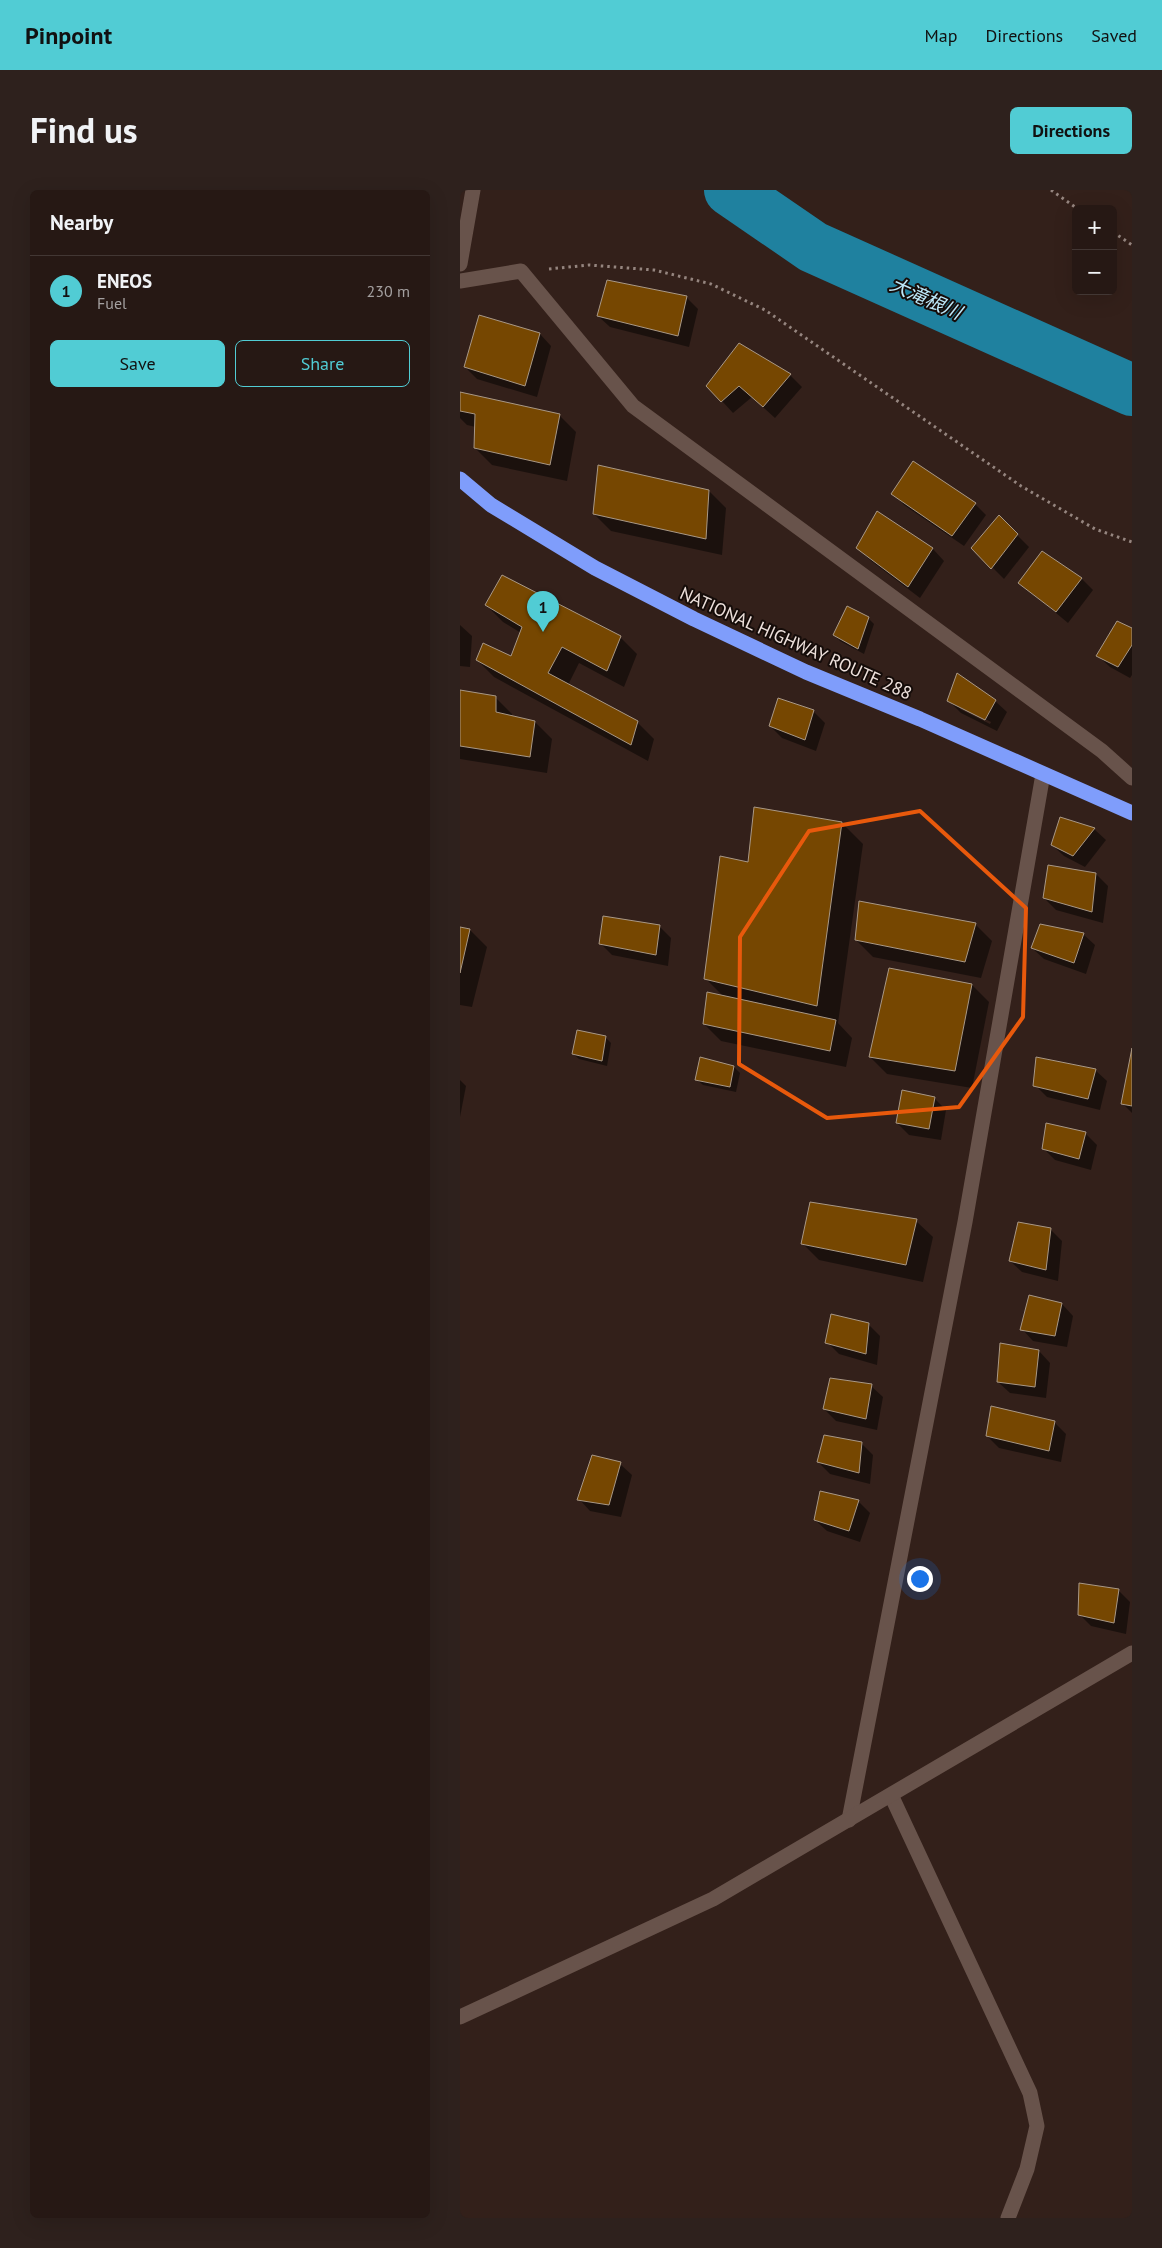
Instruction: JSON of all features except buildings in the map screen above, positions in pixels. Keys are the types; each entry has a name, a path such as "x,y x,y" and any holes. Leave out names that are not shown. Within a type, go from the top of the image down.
{"highway":[{"name":"NATIONAL HIGHWAY ROUTE 288","path":"460,479 491,505 596,568 694,620 806,672 920,719 1132,813"}],"street":[{"path":"460,264 473,190"},
{"path":"460,281 521,271 632,406 1102,751 1132,778"},
{"path":"849,1820 965,1222 1043,774"},
{"path":"460,2017 713,1899 1132,1653"},
{"path":"891,1795 1030,2093 1036,2126 1027,2169 1008,2218"}],"path":[{"path":"1051,190 1072,205"},
{"path":"1117,235 1132,245"},
{"path":"521,271 589,265 654,270 711,284 765,310 1022,486 1095,529 1132,542"}],"highlighted area":[{"path":"920,811 1026,908 1023,1017 959,1107 827,1118 739,1064 740,937 809,831"}],"waterway":[{"name":"大滝根川","path":"730,190 813,247 1132,390"}],"place":[{"name":"ENEOS","path":"543,632"}]}
